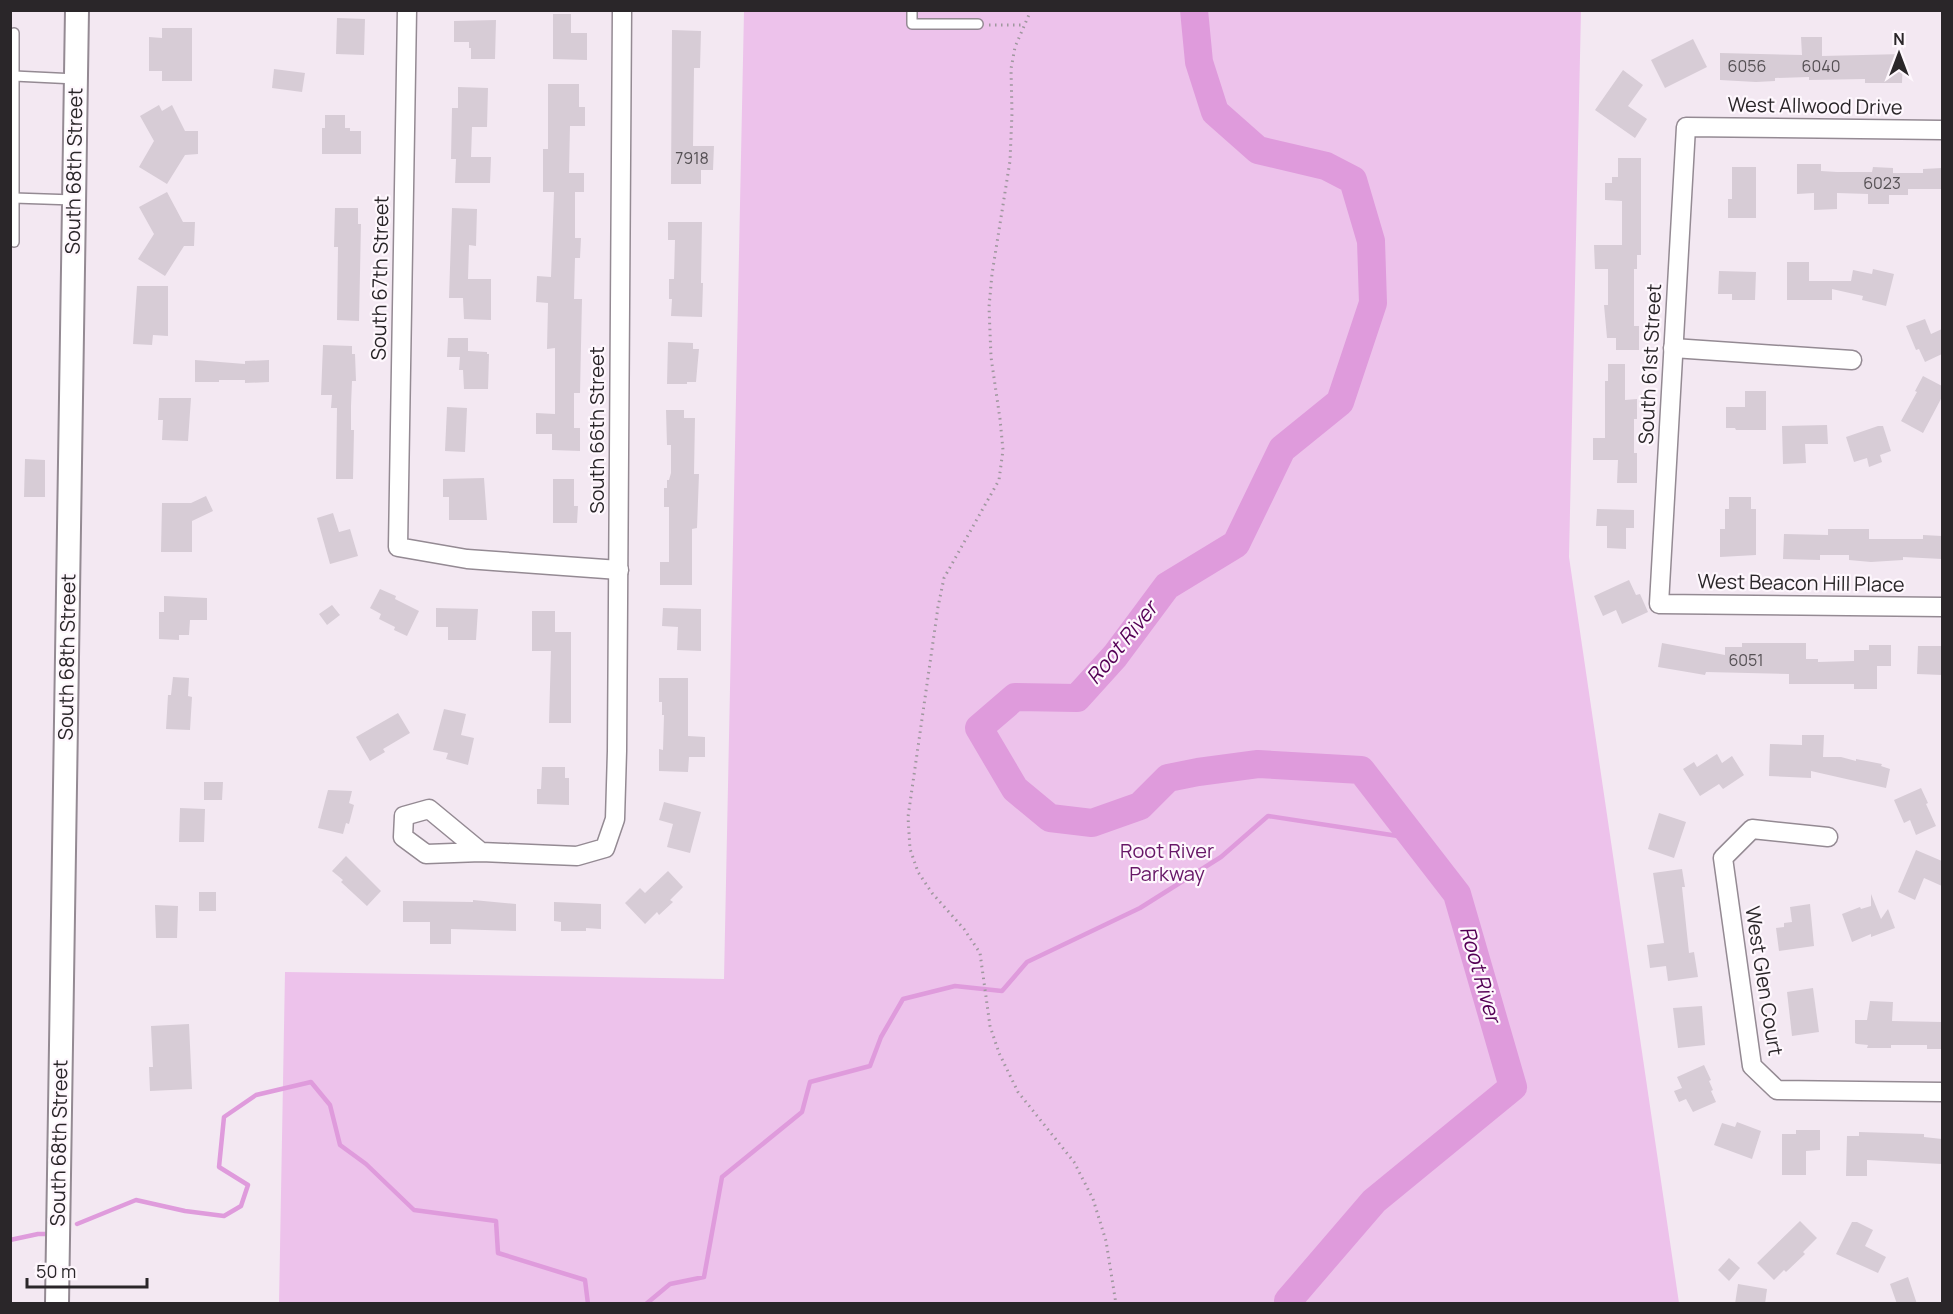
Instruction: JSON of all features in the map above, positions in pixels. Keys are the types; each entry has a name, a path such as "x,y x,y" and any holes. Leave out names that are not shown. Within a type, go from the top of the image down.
{"street":[{"name":"South 68th Street","path":"57,1304 77,10"},
{"name":"South 67th Street","path":"407,10 398,547 467,559 619,570"},
{"name":"South 66th Street","path":"481,852 577,856 606,848 615,819 619,570 622,10"},
{"name":"West Allwood Drive","path":"1686,127 1942,130"},
{"name":"South 61st Street","path":"1659,604 1686,127"},
{"path":"1673,348 1852,360"},
{"name":"West Beacon Hill Place","path":"1659,604 1942,607"},
{"name":"West Glen Court","path":"1828,837 1752,829 1724,858 1752,1066 1778,1090 1942,1092"}],"lane":[{"path":"912,10 912,24 978,24"},
{"path":"14,33 14,242"},
{"path":"14,76 76,79"},
{"path":"14,198 74,200"}],"path":[{"path":"1031,10 1015,47 1011,69 1010,161 989,307 991,357 1003,450 999,480 944,578 908,817 910,849 918,872 932,893 964,929 980,953 990,1026 999,1053 1018,1092 1074,1162 1093,1199 1106,1241 1116,1304"},
{"path":"978,24 1025,26"}],"green space":[{"name":"Root River Parkway","path":"744,11 1581,11 1569,557 1679,1303 279,1304 285,972 724,979"}],"building":[{"path":"553,14 571,14 571,33 587,33 587,60 553,59"},
{"path":"337,18 365,19 364,55 336,54"},
{"path":"496,20 495,59 471,59 469,42 454,42 454,21"},
{"path":"162,28 192,28 192,81 162,81 162,71 149,71 149,37 162,38"},
{"path":"672,30 701,31 700,68 694,68 693,146 714,146 713,170 701,170 701,184 671,184"},
{"path":"1801,37 1822,37 1822,56 1903,54 1902,83 1865,83 1865,79 1809,80 1809,77 1775,78 1775,81 1756,82 1720,80 1720,53 1802,55"},
{"path":"1693,39 1707,67 1665,88 1651,60"},
{"path":"274,69 305,73 302,92 272,88"},
{"path":"1623,70 1643,85 1628,106 1647,119 1635,138 1595,110"},
{"path":"548,84 579,84 579,107 585,107 585,126 570,126 569,173 584,173 584,192 575,192 575,238 581,238 580,258 575,258 574,299 582,299 580,393 574,393 574,428 580,428 580,451 552,450 552,434 536,434 536,413 555,414 555,348 547,349 548,303 536,302 537,276 551,277 554,192 543,192 543,149 548,149"},
{"path":"458,87 488,88 487,127 472,127 471,157 491,157 490,183 455,183 456,159 451,159 452,108 458,108"},
{"path":"159,105 162,111 172,105 185,131 198,131 198,154 185,155 167,184 139,167 154,141 140,116"},
{"path":"325,115 345,115 345,128 350,128 350,131 361,131 361,154 322,154 322,128 325,128"},
{"path":"1618,158 1641,158 1641,255 1637,255 1637,269 1634,269 1634,326 1639,326 1639,350 1616,350 1616,338 1607,338 1604,305 1608,305 1608,269 1595,269 1594,245 1622,245 1622,201 1605,200 1605,183 1612,183 1612,177 1618,177"},
{"path":"1797,164 1821,164 1821,171 1837,172 1872,172 1873,167 1893,168 1893,173 1923,173 1923,169 1942,168 1942,189 1908,189 1908,195 1889,195 1889,204 1868,204 1868,194 1837,193 1837,209 1814,210 1814,193 1797,194"},
{"path":"1732,167 1756,167 1756,218 1728,218 1728,199 1732,199"},
{"path":"167,192 183,222 195,222 194,246 184,246 165,276 138,259 154,234 139,207"},
{"path":"335,208 358,208 358,224 361,224 359,321 337,320 338,247 334,247"},
{"path":"452,208 477,209 476,246 469,245 468,279 491,279 491,320 464,319 463,298 449,298"},
{"path":"668,222 702,222 702,317 671,316 672,299 669,299 669,279 674,279 675,240 668,240"},
{"path":"1787,262 1809,262 1809,281 1851,281 1853,270 1872,274 1873,269 1894,274 1886,306 1862,300 1863,296 1832,289 1832,300 1787,300"},
{"path":"1719,271 1756,272 1755,300 1732,300 1732,294 1718,294"},
{"path":"137,286 168,286 168,336 153,335 152,345 133,344"},
{"path":"1925,319 1931,334 1942,329 1942,354 1925,362 1919,349 1916,350 1906,326"},
{"path":"448,338 468,338 468,351 489,354 488,389 464,389 463,370 459,370 460,357 447,357"},
{"path":"668,342 693,343 693,349 699,349 696,382 667,384"},
{"path":"323,345 352,346 352,354 355,354 356,381 352,381 351,406 351,430 354,430 353,479 336,479 337,408 331,408 332,395 321,395"},
{"path":"195,360 245,364 245,361 269,360 269,382 245,383 245,380 219,380 219,382 195,382"},
{"path":"1608,364 1625,364 1625,400 1637,399 1637,419 1634,419 1634,453 1637,453 1637,483 1617,483 1618,460 1593,460 1593,438 1605,438 1605,381 1608,381"},
{"path":"1923,376 1942,386 1942,397 1923,433 1901,421"},
{"path":"1745,391 1766,391 1766,430 1726,428 1726,407 1745,407"},
{"path":"159,398 191,398 188,441 162,440 163,420 158,420"},
{"path":"447,407 467,408 465,452 445,451"},
{"path":"666,410 684,410 684,418 695,418 694,474 699,474 697,528 692,529 692,585 660,585 660,562 669,562 669,507 664,507 664,488 667,488 667,480 671,473 671,445 667,445"},
{"path":"1827,425 1828,444 1805,444 1806,463 1783,464 1782,426"},
{"path":"1883,426 1891,451 1880,455 1882,462 1869,467 1867,458 1854,462 1846,437"},
{"path":"25,459 45,460 45,497 24,497"},
{"path":"484,478 487,520 449,520 449,497 443,497 443,479"},
{"path":"553,479 574,479 574,506 578,506 577,523 553,523"},
{"path":"206,496 213,511 192,521 192,552 161,552 162,503 191,503"},
{"path":"1729,497 1751,497 1751,509 1756,509 1756,555 1720,557 1720,529 1725,529 1725,509 1729,509"},
{"path":"1597,509 1634,510 1634,528 1626,528 1626,549 1607,548 1607,526 1596,526"},
{"path":"333,513 339,532 350,529 358,556 330,564 317,518"},
{"path":"1828,529 1869,529 1869,539 1923,539 1923,535 1942,536 1942,559 1903,557 1903,560 1871,562 1849,560 1849,555 1820,555 1820,560 1783,559 1784,534 1828,535"},
{"path":"1629,580 1636,595 1640,594 1648,612 1622,624 1616,610 1603,616 1594,596"},
{"path":"380,589 419,611 407,636 379,619 381,614 370,608"},
{"path":"164,596 207,598 207,620 190,620 189,635 179,635 179,640 159,639 159,612 164,612"},
{"path":"332,605 340,615 327,625 319,614"},
{"path":"436,608 478,609 476,640 448,640 448,627 436,627"},
{"path":"663,608 701,609 701,651 677,650 678,627 662,626"},
{"path":"532,611 555,611 555,632 571,632 571,723 549,723 551,651 532,651"},
{"path":"1662,643 1725,655 1725,647 1742,647 1742,643 1806,643 1806,659 1818,659 1818,662 1854,661 1854,650 1869,650 1869,645 1891,645 1891,666 1877,666 1877,689 1854,689 1854,684 1789,684 1789,674 1706,672 1705,675 1658,667"},
{"path":"1918,646 1942,646 1942,675 1917,674"},
{"path":"173,677 189,678 188,696 192,697 190,730 166,729 168,695 171,695"},
{"path":"659,678 688,678 688,736 705,737 705,757 689,757 688,772 659,771 659,749 663,750 664,715 662,715 662,702 659,702"},
{"path":"444,709 466,714 461,735 474,738 468,765 446,759 448,753 433,750"},
{"path":"398,713 410,733 383,749 385,752 370,761 356,737"},
{"path":"1802,735 1824,735 1823,757 1841,757 1856,761 1856,759 1882,764 1881,766 1890,769 1886,788 1811,771 1811,778 1769,776 1770,744 1802,745"},
{"path":"1717,754 1722,763 1732,756 1744,775 1723,789 1719,784 1700,796 1683,769 1694,762 1697,767"},
{"path":"542,767 565,767 565,778 569,778 569,805 537,804 537,789 541,789"},
{"path":"204,782 223,782 222,800 204,800"},
{"path":"1921,788 1936,826 1916,835 1910,820 1904,823 1894,800"},
{"path":"328,790 352,791 349,803 354,805 349,824 346,823 343,834 318,828"},
{"path":"664,802 701,812 690,853 667,847 673,824 659,820"},
{"path":"180,808 205,809 204,842 179,842"},
{"path":"1659,813 1686,822 1674,858 1648,849"},
{"path":"1916,850 1942,861 1942,886 1924,878 1915,900 1898,892"},
{"path":"346,856 381,891 367,906 332,871"},
{"path":"1682,869 1689,953 1694,952 1698,977 1668,981 1666,966 1650,968 1647,945 1664,943 1653,873"},
{"path":"668,871 683,887 670,900 673,902 659,915 657,912 645,924 625,903 640,888 645,893"},
{"path":"199,892 216,892 216,911 199,911"},
{"path":"1871,894 1881,919 1888,909 1895,928 1852,942 1842,914 1860,907 1861,909 1871,906"},
{"path":"473,900 516,904 516,931 451,929 451,944 430,944 430,922 403,922 403,901 473,902"},
{"path":"554,902 601,904 601,929 561,931 561,922 554,921"},
{"path":"1810,904 1814,946 1779,951 1776,928 1784,927 1784,923 1792,922 1790,907"},
{"path":"155,905 178,906 177,938 156,938"},
{"path":"1813,988 1819,1032 1792,1036 1787,992"},
{"path":"1870,1001 1893,1002 1892,1021 1942,1022 1942,1049 1927,1049 1927,1045 1867,1048 1868,1045 1855,1043 1855,1020 1867,1020"},
{"path":"1702,1006 1705,1045 1678,1048 1673,1008"},
{"path":"189,1024 192,1089 150,1091 149,1067 153,1067 151,1026"},
{"path":"1704,1065 1711,1080 1709,1081 1713,1090 1711,1091 1716,1102 1693,1112 1686,1099 1679,1102 1674,1091 1682,1088 1677,1077"},
{"path":"1737,1122 1761,1131 1752,1159 1714,1145 1722,1123 1735,1127"},
{"path":"1796,1130 1820,1130 1820,1150 1806,1151 1806,1175 1782,1175 1782,1134 1796,1134"},
{"path":"1859,1132 1924,1134 1924,1137 1942,1139 1942,1164 1867,1160 1867,1176 1846,1176 1847,1136 1859,1136"},
{"path":"1800,1221 1817,1238 1803,1252 1805,1254 1774,1280 1757,1263"},
{"path":"1852,1222 1873,1230 1865,1246 1886,1257 1878,1273 1836,1254"},
{"path":"1729,1258 1740,1268 1729,1281 1718,1270"},
{"path":"1908,1277 1917,1304 1897,1304 1890,1284"},
{"path":"1738,1284 1767,1289 1765,1304 1735,1304"}],"waterway":[{"name":"Root River","path":"1194,10 1199,62 1215,112 1258,150 1326,166 1353,180 1371,241 1373,303 1340,402 1282,449 1236,544 1167,586 1115,656 1077,698 1015,697 979,728 1015,789 1050,818 1092,823 1140,806 1168,778 1198,772 1258,764 1361,770 1457,894 1513,1087 1374,1201 1288,1301 1290,1304"},
{"path":"646,1304 670,1284 704,1277 722,1177 802,1112 810,1082 870,1066 881,1037 903,999 955,986 1002,991 1027,962 1140,908 1221,857 1268,816 1398,836 1414,856 1438,870"},
{"path":"77,1224 136,1200 185,1211 224,1216 241,1206 248,1185 219,1167 224,1117 256,1095 311,1082 330,1105 340,1145 366,1164 414,1210 496,1221 498,1253 585,1280 588,1304"},
{"path":"10,1240 48,1234"}]}
